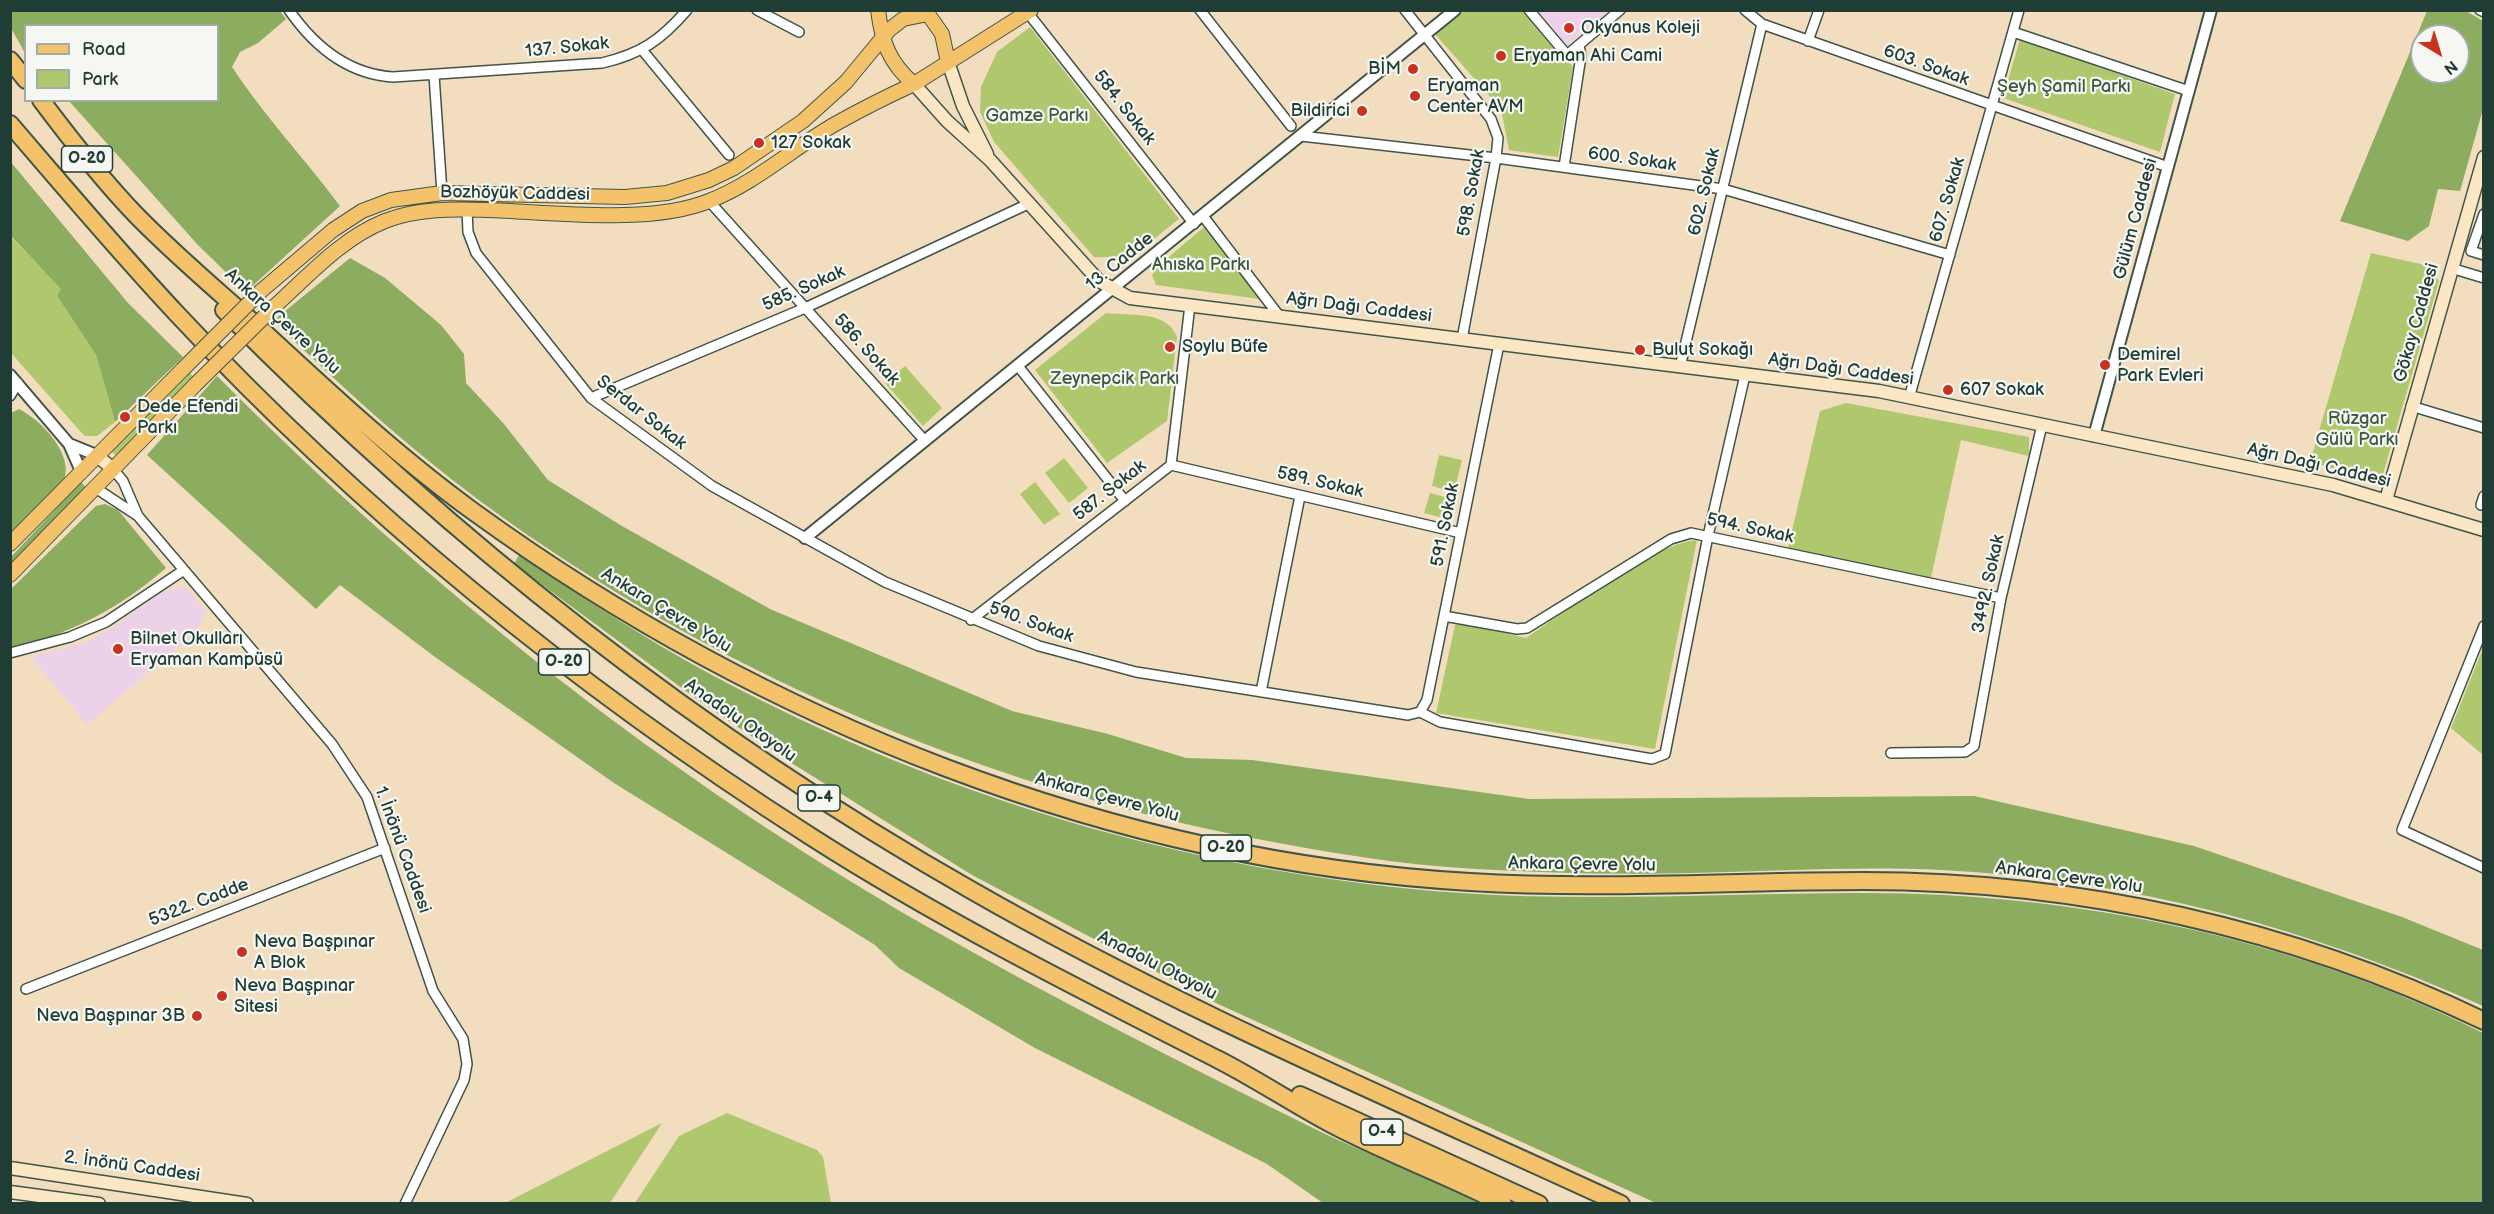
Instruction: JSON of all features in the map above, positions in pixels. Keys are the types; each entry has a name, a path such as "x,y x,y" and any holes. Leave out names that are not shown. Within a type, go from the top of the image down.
{"highway":[{"path":"10,60 24,78"},
{"name":"Ankara Çevre Yolu","path":"43,102 136,215 299,364 420,470 474,512 566,574 719,666 872,740 1026,797 1137,828 1228,849 1365,872 1464,882 1566,886 1866,881 1993,887 2102,900 2235,928 2296,946 2411,988 2484,1021"},
{"name":"O-20","path":"10,124 112,243 181,318 389,518 541,644 663,736 765,807 856,865 1018,957 1225,1063 1336,1127 1503,1203"},
{"name":"Anadolu Otoyolu","path":"136,215 211,297 281,368 412,490 504,568 618,658 787,777 968,889 1183,1002 1621,1203"},
{"name":"O-4","path":"1225,1063 1539,1203"}],"main road":[{"path":"878,10 882,40 894,64 914,84 1029,12"},
{"path":"882,40 903,18 929,12 942,34 948,62"},
{"name":"Bozhöyük Caddesi","path":"10,544 261,291 333,230 363,211 405,197 442,193 625,197 667,193 688,187 734,168 803,121 846,82 882,40"},
{"name":"Ağrı Dağı Caddesi","path":"948,62 963,106 990,160"},
{"name":"Bozhöyük Caddesi","path":"10,575 112,468 275,306 341,247 367,229 386,220 415,213 467,209 634,214 677,209 709,201 757,175 837,123 914,84"},
{"name":"Ağrı Dağı Caddesi","path":"914,84 947,121 990,160 1099,281 1113,291 1130,298 1680,366 1909,398 2333,484 2484,530"},
{"name":"Gökay Caddesi","path":"2386,500 2484,157"},
{"path":"96,455 112,468"},
{"path":"81,471 94,487"},
{"name":"2. İnönü Caddesi","path":"10,1168 247,1203"},
{"path":"10,1192 99,1203"}],"street":[{"name":"137. Sokak","path":"289,10 323,49 356,70 386,77 602,63 643,51 662,37 687,10"},
{"path":"757,10 799,32"},
{"path":"1200,10 1291,126"},
{"name":"598. Sokak","path":"1406,10 1491,119 1498,138 1462,339"},
{"name":"13. Cadde","path":"806,538 1113,291 1455,10"},
{"path":"1529,10 1567,55 1620,10"},
{"name":"603. Sokak","path":"1745,10 1762,24 1992,107 2168,167"},
{"path":"1808,41 1819,10"},
{"name":"607. Sokak","path":"1909,398 2019,10"},
{"name":"Gülüm Caddesi","path":"2094,436 2211,10"},
{"name":"584. Sokak","path":"1029,12 1194,224"},
{"name":"602. Sokak","path":"1680,366 1762,24"},
{"path":"2013,32 2189,91"},
{"path":"1564,167 1581,56 1579,45"},
{"path":"643,51 729,155"},
{"path":"434,75 442,193"},
{"name":"600. Sokak","path":"1301,136 1496,158 1723,189 1950,255"},
{"name":"586. Sokak","path":"709,201 926,441"},
{"name":"585. Sokak","path":"591,398 805,308 1028,204"},
{"name":"Serdar Sokak","path":"467,209 468,232 476,253 591,398 711,486 806,538"},
{"path":"2484,214 2471,250 2484,255"},
{"path":"1203,216 1280,316"},
{"path":"2451,268 2484,278"},
{"name":"587. Sokak","path":"971,620 1171,465 1190,305"},
{"name":"591. Sokak","path":"1420,711 1427,700 1499,344"},
{"path":"1018,366 1125,501"},
{"path":"1420,711 1434,720 1452,724 1652,759 1665,754 1708,536 1745,375"},
{"path":"10,396 14,379"},
{"path":"14,379 69,444 81,471"},
{"path":"2411,406 2484,428"},
{"name":"3492. Sokak","path":"1891,753 1972,749 2001,598 2042,425"},
{"path":"69,444 96,455"},
{"name":"589. Sokak","path":"1171,465 1461,533"},
{"path":"112,468 123,480 138,516"},
{"path":"94,487 138,516"},
{"path":"1261,692 1300,496"},
{"name":"1. İnönü Caddesi","path":"138,516 344,758 367,797 433,991 457,1027 465,1048 464,1080 405,1203"},
{"name":"594. Sokak","path":"1444,616 1517,629 1527,628 1671,538 1690,533 2001,598"},
{"name":"590. Sokak","path":"806,538 885,582 971,620 1093,662 1136,672 1407,715 1420,711"},
{"path":"10,652 70,637 106,622 184,570"},
{"path":"2484,626 2402,830 2484,868"},
{"name":"5322. Cadde","path":"26,989 385,848"}],"shaded area":[{"name":"Okyanus Koleji","path":"1537,11 1609,11 1566,46"},
{"name":"Bilnet Okulları Eryaman Kampüsü","path":"185,586 206,612 195,633 87,725 31,657 88,641 111,629 163,592"}],"green space":[{"path":"11,10 280,11 286,19 258,43 240,52 232,67 257,103 340,206 246,292 198,245 70,102 219,102 219,24 24,24 24,51 11,28"},
{"path":"1464,11 1525,11 1573,67 1558,157 1509,150 1501,109 1435,34"},
{"path":"2427,11 2466,11 2483,21 2483,109 2460,191 2438,189 2429,226 2408,241 2340,221 2410,52 2410,84 2470,84 2470,24 2422,24"},
{"name":"Gamze Parkı","path":"1030,27 1179,219 1141,248 1121,255 1094,257 994,142 980,112 981,87 997,52"},
{"name":"Şeyh Şamil Parkı","path":"2020,39 2175,94 2160,152 2003,98"},
{"path":"10,161 128,303 183,357 115,422 96,355 57,296 61,289 11,236"},
{"name":"Ahıska Parkı","path":"1204,227 1260,299 1156,285 1152,275 1157,267"},
{"path":"10,236 62,289 57,296 96,355 115,422 97,436 85,436 11,353"},
{"name":"Rüzgar Gülü Parkı","path":"2371,253 2425,265 2439,281 2383,474 2375,480 2310,462"},
{"path":"350,258 385,278 441,325 464,354 466,383 504,424 548,480 622,526 770,609 1012,711 1108,734 1186,758 1252,760 1529,799 1974,796 2194,846 2402,917 2483,950 2483,1006 2418,978 2287,932 2219,912 2082,884 2012,875 1911,869 1611,874 1557,873 1419,864 1252,838 1149,815 1047,786 946,752 848,712 751,667 658,617 567,562 480,501 426,459 273,321"},
{"name":"Zeynepcik Parkı","path":"1106,313 1156,318 1172,328 1177,337 1167,421 1107,463 1035,370"},
{"path":"905,366 942,408 923,426 885,383"},
{"path":"190,373 194,377 118,458 111,451"},
{"path":"217,376 380,530 466,604 553,675 735,807 926,926 1072,1006 1319,1131 1479,1203 1323,1203 1267,1164 1035,1048 899,968 875,945 614,783 435,657 340,585 316,609 147,455"},
{"path":"1846,403 2029,437 2029,456 1961,440 1931,578 1788,548 1820,411"},
{"path":"19,409 37,421 54,439 64,459 66,470 64,480 11,537 11,413"},
{"path":"1439,455 1462,460 1454,492 1432,486"},
{"path":"1064,458 1088,488 1069,503 1045,473"},
{"path":"81,482 88,489 11,566 11,557"},
{"path":"1035,482 1060,514 1044,525 1020,494"},
{"path":"1430,493 1452,499 1447,519 1424,513"},
{"path":"105,504 118,510 166,568 131,595 93,618 54,636 11,649 10,590 96,506"},
{"path":"1697,540 1655,749 1436,713 1455,625 1460,623 1526,638 1635,565 1680,544"},
{"path":"519,555 662,647 799,719 889,758 981,793 1075,823 1170,849 1266,869 1364,884 1461,893 1612,897 1864,893 1944,895 2024,902 2103,912 2182,927 2260,947 2336,971 2411,1000 2483,1033 2483,1203 1656,1203 1218,1004 972,875 785,759 694,697 514,564"},
{"path":"2483,648 2484,755 2451,728"},
{"path":"727,1113 817,1150 823,1157 831,1203 635,1203 679,1136"},
{"path":"662,1123 610,1203 505,1203"}],"place":[{"name":"Okyanus Koleji","path":"1569,28"},
{"name":"Eryaman Ahi Cami","path":"1501,56"},
{"name":"BİM","path":"1413,69"},
{"name":"Eryaman Center AVM","path":"1415,96"},
{"name":"Bildirici","path":"1362,111"},
{"name":"127 Sokak","path":"759,143"},
{"name":"Soylu Büfe","path":"1170,347"},
{"name":"Bulut Sokağı","path":"1640,350"},
{"name":"Demirel Park Evleri","path":"2105,365"},
{"name":"607 Sokak","path":"1948,390"},
{"name":"Dede Efendi Parkı","path":"125,417"},
{"name":"Bilnet Okulları Eryaman Kampüsü","path":"118,649"},
{"name":"Neva Başpınar A Blok","path":"242,952"},
{"name":"Neva Başpınar Sitesi","path":"222,996"},
{"name":"Neva Başpınar 3B","path":"197,1016"}]}
